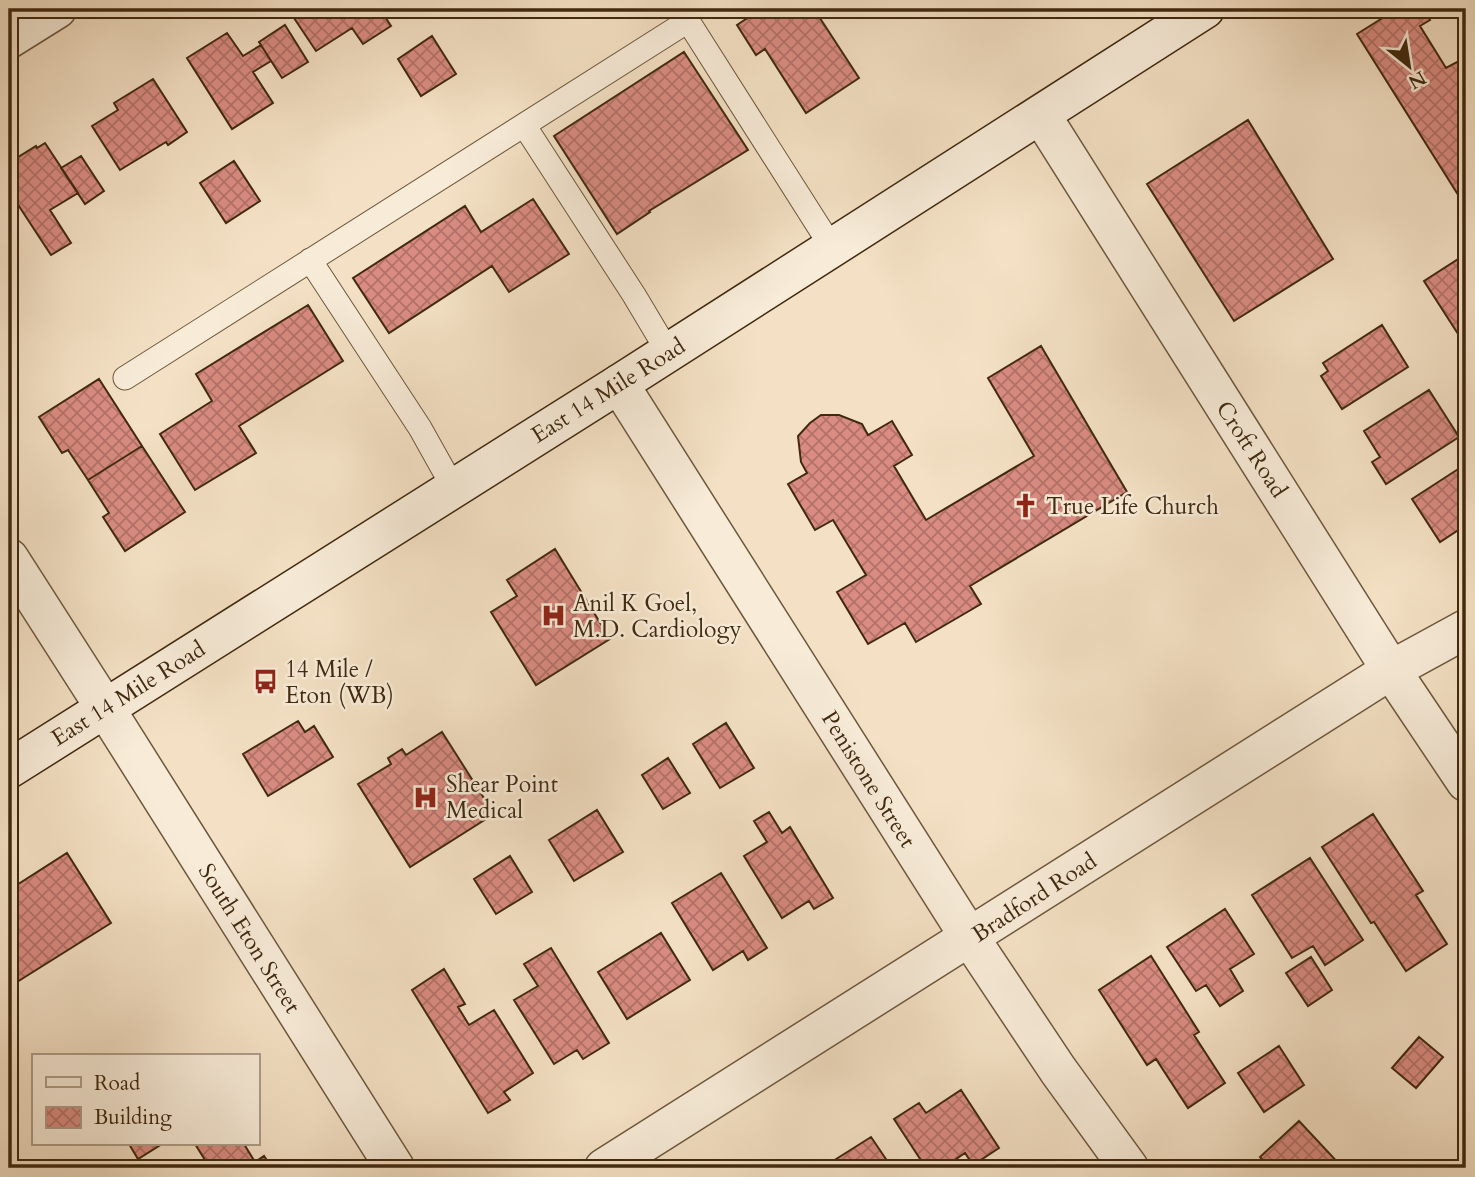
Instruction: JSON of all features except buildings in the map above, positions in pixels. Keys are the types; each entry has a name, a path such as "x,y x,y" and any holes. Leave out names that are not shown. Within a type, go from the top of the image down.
{"street":[{"path":"9,39 57,9"},
{"name":"East 14 Mile Road","path":"9,769 619,384 1205,9"},
{"name":"Croft Road","path":"1041,114 1391,670 1466,782"},
{"name":"Penistone Street","path":"619,384 970,938 1058,1070 1129,1168"},
{"name":"South Eton Street","path":"9,558 395,1168"},
{"name":"Bradford Road","path":"604,1168 1391,670 1466,629"}],"lane":[{"path":"125,378 688,20 831,246"},
{"path":"524,125 668,352"},
{"path":"310,260 421,428 453,487"}],"place":[{"name":"True Life Church","path":"1026,506"},
{"name":"Anil K Goel, M.D. Cardiology","path":"553,616"},
{"name":"14 Mile / Eton (WB)","path":"265,682"},
{"name":"Shear Point Medical","path":"426,797"}]}
